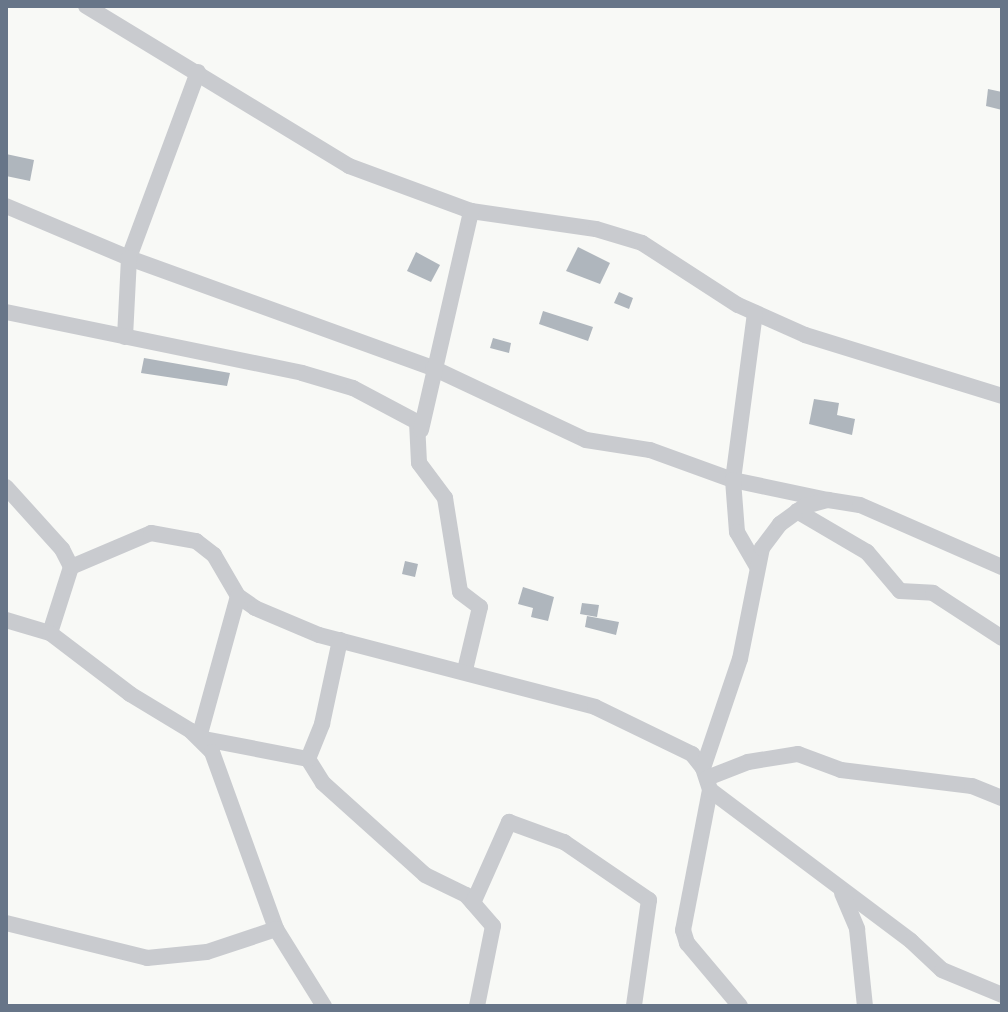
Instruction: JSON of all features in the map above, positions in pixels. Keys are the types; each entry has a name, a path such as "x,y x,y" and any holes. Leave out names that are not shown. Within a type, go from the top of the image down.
{"street":[{"path":"85,7 198,72 349,166 471,211 596,229 642,243 755,313 890,364 1002,396"},
{"path":"125,337 129,258 198,72"},
{"path":"6,206 129,258 433,368 586,440 650,450 733,480 902,519 1002,567"},
{"path":"465,670 480,607 460,592 445,498 419,463 421,430 433,368 471,211"},
{"path":"6,312 302,373 353,388 412,417 421,430"},
{"path":"755,313 733,480 737,532 757,566"},
{"path":"6,487 62,549 71,567 50,633"},
{"path":"735,1003 687,943 683,930 707,778 740,659 762,548 797,511 828,500"},
{"path":"797,511 867,552 900,591 933,593 1002,638"},
{"path":"71,567 151,533 196,541 214,555 238,596 255,608 340,640 465,670 595,707 692,754 707,778 841,892 911,941 942,970 1002,995"},
{"path":"199,738 238,596"},
{"path":"6,620 50,633 199,738 224,773 276,929 324,1006"},
{"path":"308,759 322,724 340,640"},
{"path":"199,738 308,759 323,783 425,875 473,903 493,926 477,1006"},
{"path":"707,778 748,762 798,754 841,770 972,786 1002,798"},
{"path":"473,903 509,822 564,842 649,900 634,1006"},
{"path":"841,892 857,929 865,1006"},
{"path":"6,923 147,958 207,952 276,929"}],"building":[{"path":"988,89 1002,92 1002,110 986,106"},
{"path":"6,154 34,160 30,181 6,176"},
{"path":"578,247 610,263 600,284 566,271"},
{"path":"416,252 440,265 431,282 407,271"},
{"path":"619,292 633,298 629,309 614,303"},
{"path":"543,311 593,327 588,341 539,324"},
{"path":"493,338 511,343 509,353 490,348"},
{"path":"144,358 230,373 227,386 141,373"},
{"path":"814,399 839,403 837,415 855,419 852,435 809,424"},
{"path":"405,561 418,564 415,577 402,574"},
{"path":"523,587 554,597 548,621 531,617 533,608 518,604"},
{"path":"582,603 599,605 597,617 580,614"},
{"path":"587,616 619,622 616,635 585,627"}]}
